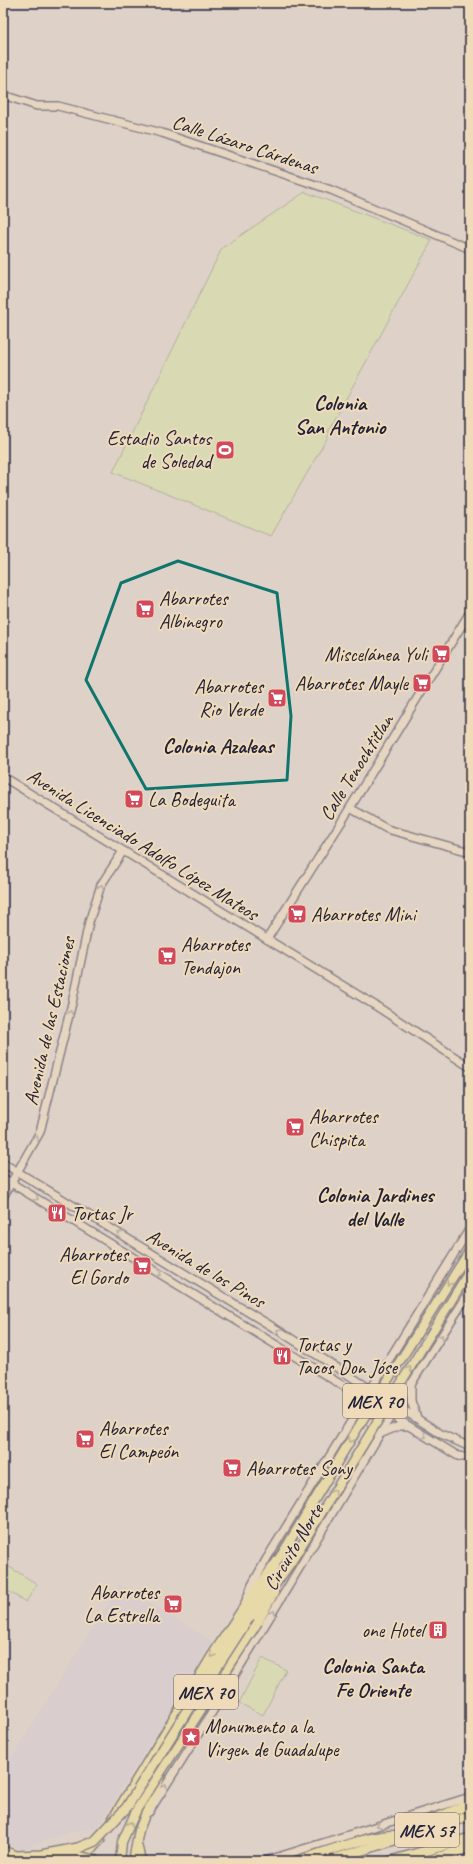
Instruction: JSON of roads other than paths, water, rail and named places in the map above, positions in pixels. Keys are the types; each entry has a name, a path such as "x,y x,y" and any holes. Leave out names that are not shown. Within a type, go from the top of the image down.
{"highway":[{"path":"41,1855 78,1848 95,1841 127,1807 263,1589 275,1566"},
{"path":"298,1861 373,1838 396,1834 406,1837 432,1820 470,1804"},
{"name":"MEX 57","path":"328,1861 470,1816"},
{"path":"391,1861 470,1838"},
{"name":"MEX 57","path":"428,1861 470,1847"},
{"path":"3,1851 16,1856 78,1856 98,1861"}],"main road":[{"name":"MEX 70","path":"77,1861 89,1852 101,1838 245,1605 275,1566 362,1421 470,1250"},
{"name":"MEX 70","path":"133,1861 137,1839 176,1743 255,1613 285,1573 296,1563 470,1270"},
{"path":"120,1861 122,1842 137,1809 258,1622 285,1573"},
{"path":"137,1839 141,1861"},
{"path":"3,1848 29,1861"}],"street":[{"name":"Calle Lázaro Cárdenas","path":"3,95 37,106 58,106 162,133 331,190 470,249"},
{"name":"Calle Tenochtitlan","path":"266,939 350,808 470,612"},
{"name":"Avenida Licenciado Adolfo López Mateos","path":"3,777 376,1006 470,1067"},
{"path":"350,808 380,826 470,852"},
{"name":"Avenida de las Estaciones","path":"3,1197 40,1132 72,1003 89,922 101,885 123,851"},
{"name":"Avenida de los Pinos","path":"3,1163 94,1217 451,1439 470,1447"},
{"name":"Avenida de los Pinos","path":"3,1178 409,1427 458,1456 470,1458"},
{"name":"Circuito Norte","path":"245,1605 252,1585 470,1228"},
{"name":"Circuito Norte","path":"144,1820 229,1685 296,1563 398,1406 470,1291"},
{"path":"383,1369 393,1380 402,1384 411,1384 411,1401 417,1418"},
{"path":"355,1416 368,1421 380,1434 399,1426 409,1427"},
{"path":"266,1609 296,1563"},
{"path":"264,1861 470,1797"}],"place":[{"name":"Estadio Santos de Soledad","path":"225,450"},
{"name":"Abarrotes Albinegro","path":"145,609"},
{"name":"Miscelánea Yuli","path":"441,654"},
{"name":"Abarrotes Mayle","path":"422,683"},
{"name":"Abarrotes Rio Verde","path":"277,698"},
{"name":"La Bodeguita","path":"134,799"},
{"name":"Abarrotes Mini","path":"297,914"},
{"name":"Abarrotes Tendajon","path":"167,956"},
{"name":"Abarrotes Chispita","path":"295,1127"},
{"name":"Tortas Jr","path":"57,1213"},
{"name":"Abarrotes El Gordo","path":"142,1266"},
{"name":"Tortas y Tacos Don Jóse","path":"282,1356"},
{"name":"Abarrotes El Campeón","path":"85,1439"},
{"name":"Abarrotes Sony","path":"232,1468"},
{"name":"Abarrotes La Estrella","path":"173,1604"},
{"name":"one Hotel","path":"438,1630"},
{"name":"Monumento a la Virgen de Guadalupe","path":"191,1737"}],"district":[{"name":"Colonia San Antonio","path":"340,415"},
{"name":"Colonia Azaleas","path":"218,746"},
{"name":"Colonia Jardines del Valle","path":"375,1207"},
{"name":"Colonia Santa Fe Oriente","path":"373,1678"}]}
